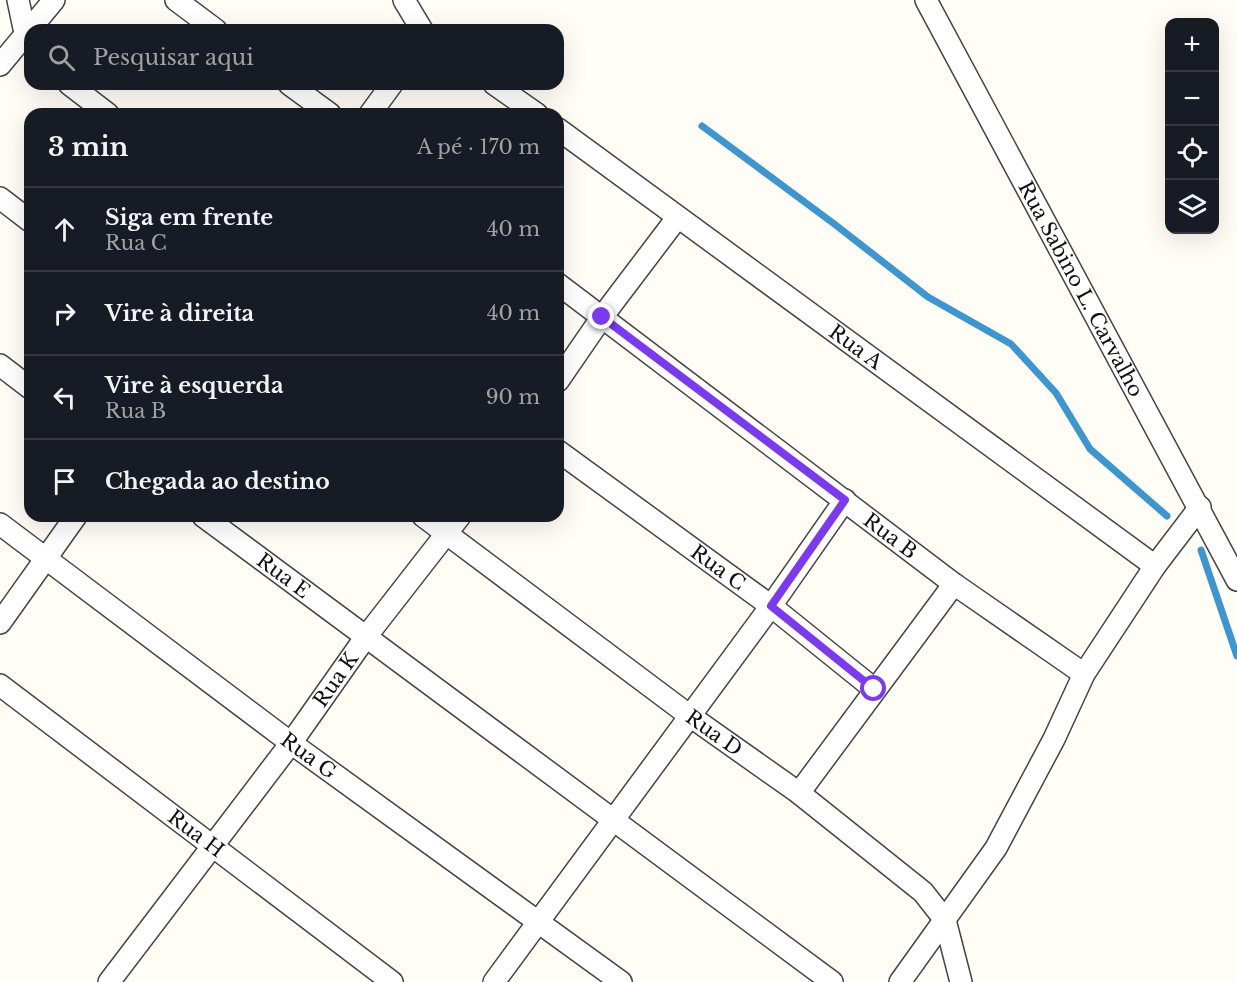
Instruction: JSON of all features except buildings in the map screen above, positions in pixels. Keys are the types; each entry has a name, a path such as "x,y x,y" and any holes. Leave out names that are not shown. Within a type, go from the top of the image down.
{"street":[{"path":"0,65 24,44 18,0"},
{"path":"38,24 54,0"},
{"path":"176,0 208,24"},
{"path":"404,0 418,24"},
{"name":"Rua Sabino L. Carvalho","path":"926,0 1200,507 1237,580"},
{"path":"77,90 100,108"},
{"path":"297,90 322,108"},
{"path":"374,108 388,90"},
{"path":"503,90 528,108"},
{"name":"Rua A","path":"564,133 1155,566"},
{"path":"0,198 24,216"},
{"path":"564,372 602,317 677,218"},
{"name":"Rua B","path":"564,288 954,584 1084,674"},
{"path":"0,365 24,383"},
{"name":"Rua C","path":"564,455 771,606 874,689"},
{"path":"494,982 771,606 845,500"},
{"path":"900,982 996,848 1054,739 1084,674 1155,566 1200,507"},
{"path":"0,623 72,522"},
{"name":"Rua E","path":"210,522 832,982"},
{"name":"Rua D","path":"431,522 690,716 799,793 923,892 945,920 962,982"},
{"name":"Rua K","path":"109,982 214,847 365,638 456,522"},
{"name":"Rua G","path":"0,524 291,743 621,982"},
{"path":"799,793 954,584"},
{"name":"Rua H","path":"0,685 392,982"}],"waterway":[{"path":"702,126 928,297 1011,344 1056,393 1090,449 1167,516"},
{"path":"1201,550 1237,656"}],"route":[{"path":"602,317 845,500 771,606 874,689"}]}
